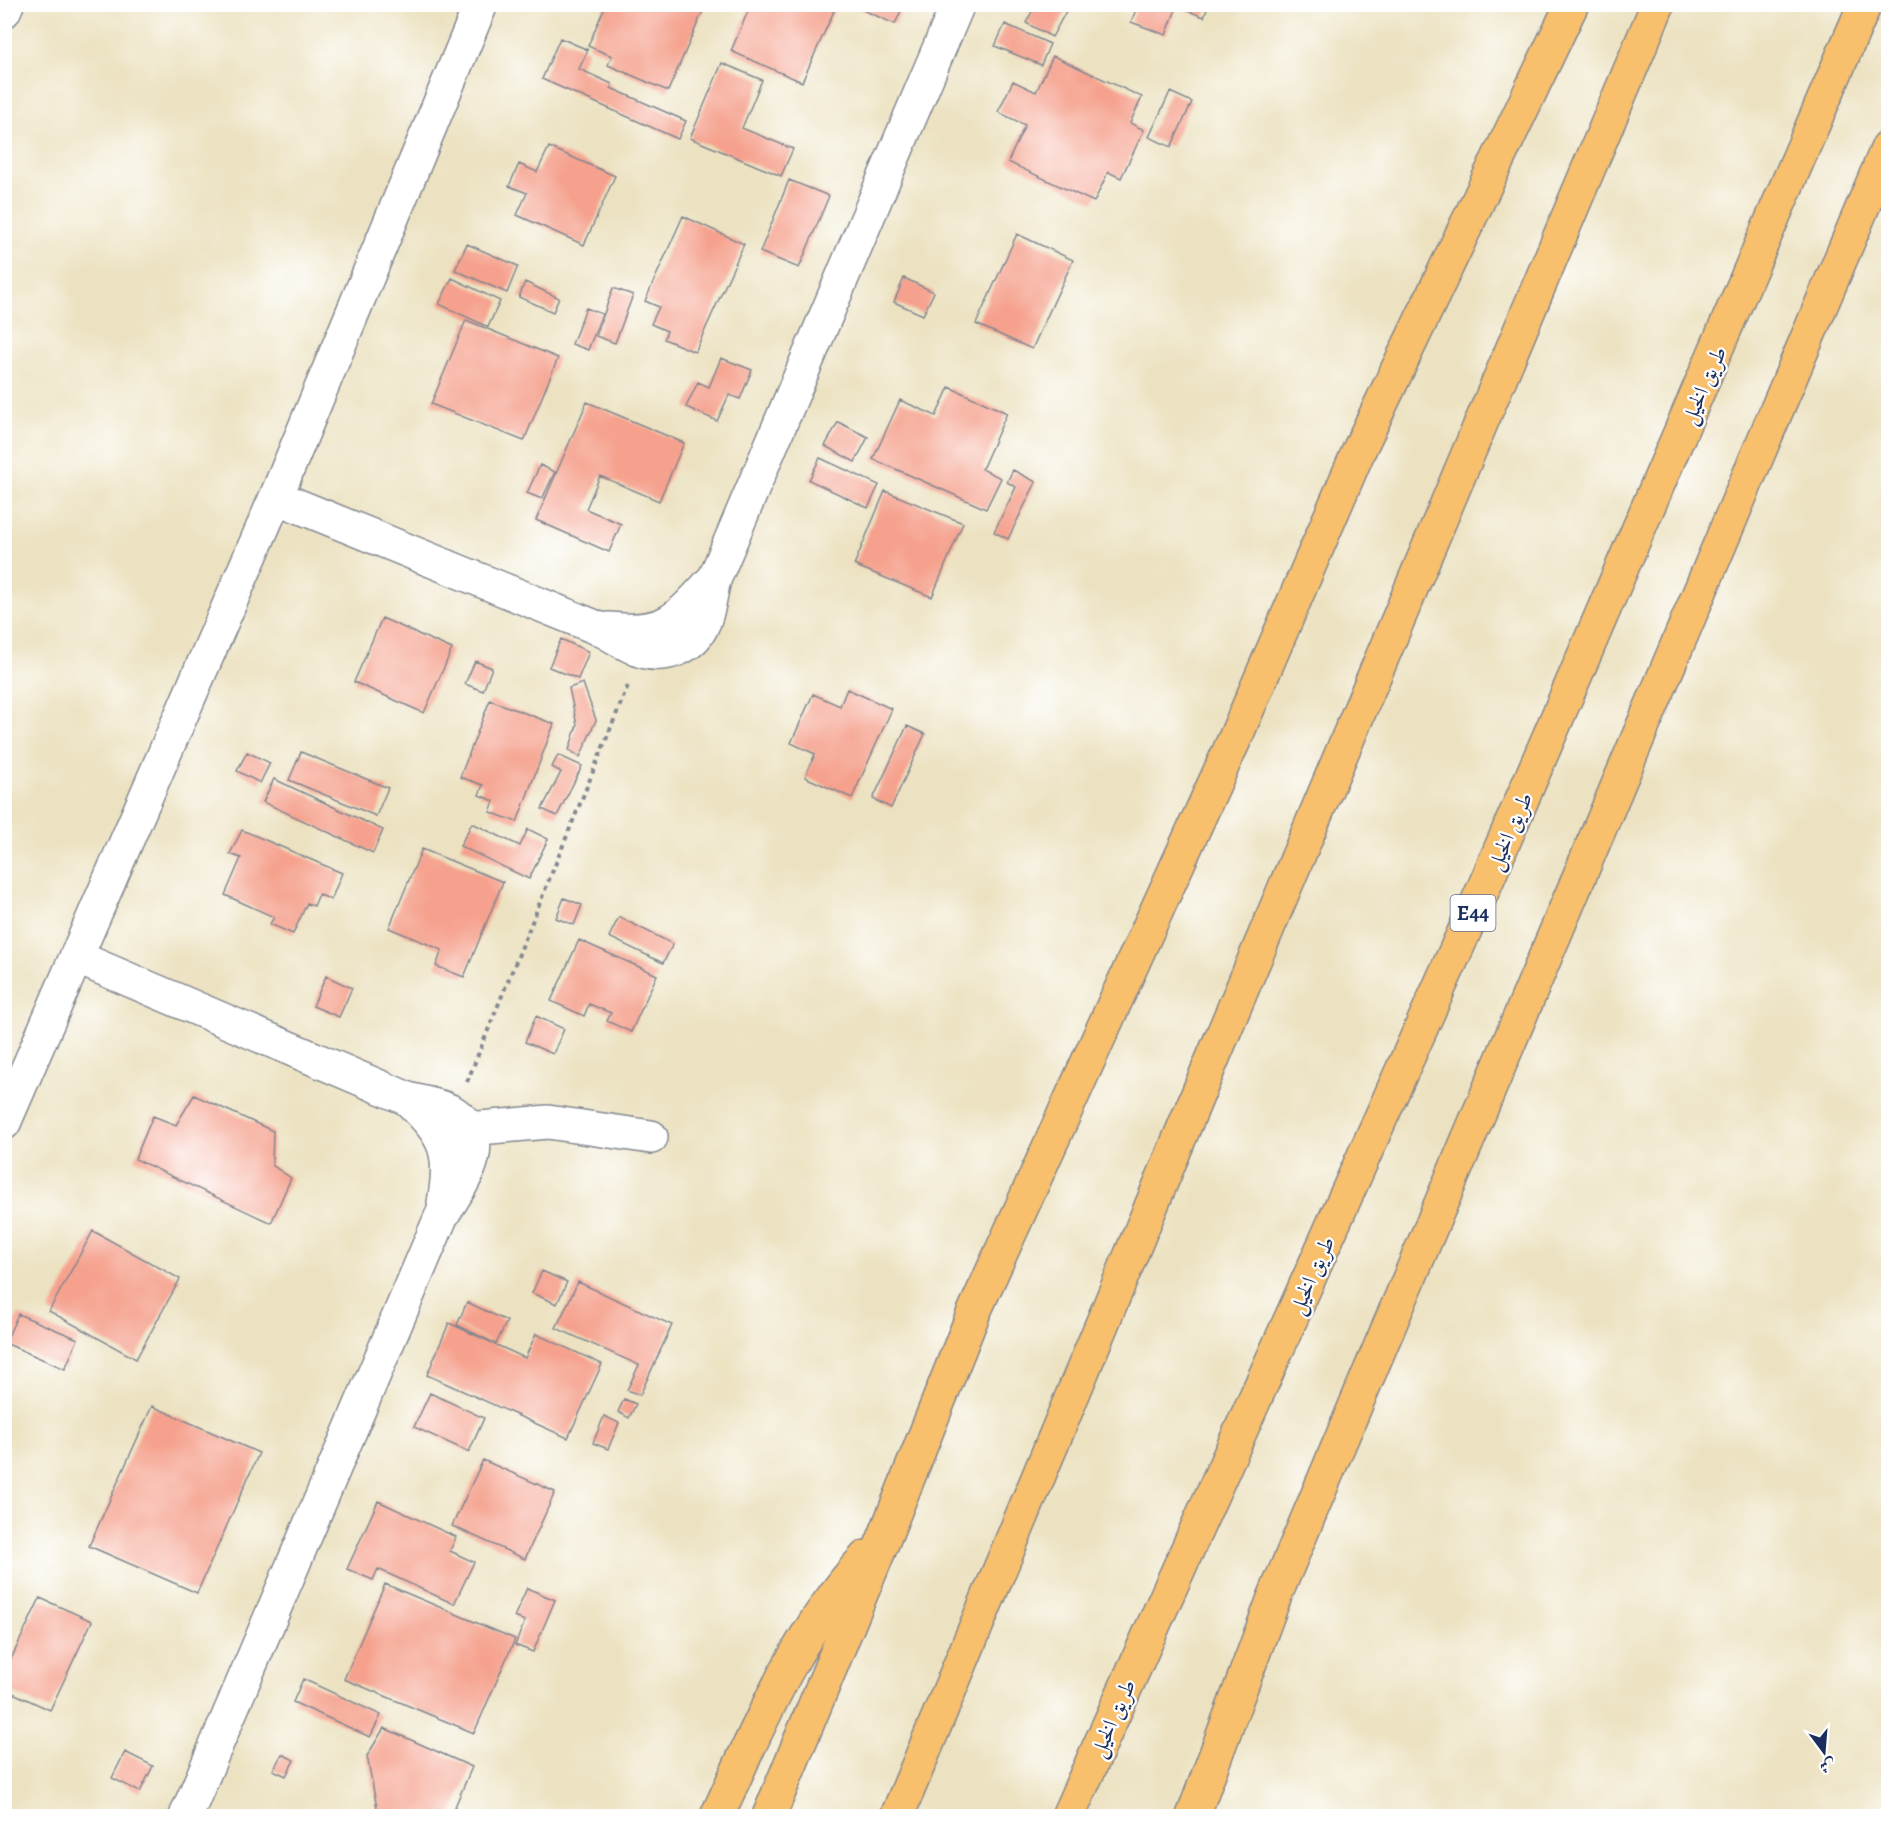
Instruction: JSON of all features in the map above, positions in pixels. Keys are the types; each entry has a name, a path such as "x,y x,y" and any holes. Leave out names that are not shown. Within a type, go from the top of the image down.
{"highway":[{"path":"769,1816 885,1536 974,1312 1236,736 1359,450 1572,4"},
{"path":"897,1816 1215,1053 1658,4"},
{"name":"طريق الخيل","path":"1068,1816 1482,892 1865,4"},
{"path":"1194,1816 1274,1598 1888,147"},
{"path":"717,1816 790,1661 830,1600 885,1536"}],"street":[{"path":"4,11 7,4"},
{"path":"4,1123 276,497 481,4"},
{"path":"276,497 600,629 642,651 659,654 677,650 692,640 702,626 714,580 958,4"},
{"path":"600,629 632,632 648,631 663,626 678,618 714,580"},
{"path":"76,957 461,1121 548,1122 651,1137"},
{"path":"408,1100 433,1126 446,1149 449,1167 441,1217"},
{"path":"186,1816 441,1217 472,1165 474,1146 461,1121"}],"path":[{"path":"461,1121 642,651"}],"building":[{"path":"606,4 706,4 668,91 608,65 612,56 588,46"},
{"path":"751,4 821,4 834,11 802,82 731,51"},
{"path":"849,4 904,4 895,24"},
{"path":"1036,4 1055,4 1066,11 1052,37 1026,23"},
{"path":"1209,4 1204,17 1177,7 1166,35 1131,22 1138,5"},
{"path":"1005,24 1050,44 1041,65 995,46"},
{"path":"560,38 588,50 579,69 612,84 611,88 686,121 678,139 542,79"},
{"path":"1053,56 1142,97 1130,123 1144,130 1121,178 1108,172 1094,202 1008,162 1025,125 998,112 1013,81 1036,92"},
{"path":"722,63 762,80 742,128 793,149 781,176 690,138"},
{"path":"1170,92 1192,102 1171,147 1149,137"},
{"path":"549,147 615,176 584,245 517,215 527,193 509,186 519,164 537,172"},
{"path":"789,180 829,196 799,268 760,252"},
{"path":"683,216 744,244 695,352 664,339 667,331 651,324 659,307 645,301"},
{"path":"1017,234 1073,260 1032,349 976,324"},
{"path":"467,244 518,266 507,293 455,270"},
{"path":"452,278 500,301 488,327 439,304"},
{"path":"904,278 934,292 923,315 894,302"},
{"path":"525,282 559,298 553,312 519,297"},
{"path":"613,288 633,295 615,343 596,336"},
{"path":"586,308 602,314 588,350 572,344"},
{"path":"466,320 558,358 524,441 431,404"},
{"path":"721,358 752,370 740,399 729,395 717,421 686,407 698,382 709,387"},
{"path":"949,387 1007,413 982,469 1001,478 986,509 873,459 900,400 936,416"},
{"path":"587,402 684,443 659,501 600,476 586,509 621,524 609,552 536,520"},
{"path":"838,422 868,437 855,462 825,446"},
{"path":"820,458 879,485 868,508 809,480"},
{"path":"540,465 555,472 542,499 527,493"},
{"path":"1013,470 1036,482 1008,539 994,532 1016,487 1007,482"},
{"path":"885,491 963,523 932,597 854,565"},
{"path":"382,618 452,649 424,713 354,682"},
{"path":"561,639 589,652 578,679 549,667"},
{"path":"475,661 492,668 483,691 465,684"},
{"path":"583,683 596,720 580,757 569,750 577,725 569,688"},
{"path":"847,689 892,709 852,798 805,777 815,754 791,743 813,694 840,706"},
{"path":"490,700 554,724 517,822 490,812 494,801 479,795 483,785 460,777"},
{"path":"907,726 925,734 891,808 873,799"},
{"path":"247,752 270,763 260,783 237,771"},
{"path":"301,752 388,788 376,816 289,780"},
{"path":"558,755 582,766 557,816 542,809 561,772 552,767"},
{"path":"274,779 383,830 373,853 263,802"},
{"path":"472,823 520,846 528,829 548,839 529,879 460,846"},
{"path":"242,830 342,873 331,900 319,894 314,906 307,903 293,934 270,924 274,917 225,895 241,858 230,854"},
{"path":"422,849 503,882 464,977 436,966 442,950 389,928"},
{"path":"564,898 582,905 574,925 556,918"},
{"path":"619,917 673,944 663,963 609,937"},
{"path":"579,940 657,975 631,1032 607,1021 611,1013 589,1004 584,1016 551,1001"},
{"path":"326,976 352,988 339,1017 313,1006"},
{"path":"536,1016 564,1029 553,1054 525,1042"},
{"path":"194,1095 273,1131 272,1165 291,1178 271,1223 135,1159 153,1116 176,1125"},
{"path":"93,1231 180,1279 136,1359 49,1311"},
{"path":"542,1271 567,1282 557,1304 532,1293"},
{"path":"578,1282 672,1325 640,1395 627,1390 639,1365 556,1328"},
{"path":"467,1302 507,1321 496,1344 457,1325"},
{"path":"18,1314 78,1339 65,1369 5,1343"},
{"path":"449,1323 525,1358 536,1334 602,1364 568,1438 427,1375"},
{"path":"430,1393 484,1418 469,1452 414,1427"},
{"path":"624,1399 636,1404 629,1418 618,1412"},
{"path":"152,1406 259,1453 197,1593 89,1546"},
{"path":"604,1416 619,1423 608,1449 593,1443"},
{"path":"483,1460 555,1492 525,1559 452,1526"},
{"path":"378,1501 456,1537 450,1551 474,1562 454,1604 378,1569 373,1580 347,1569"},
{"path":"385,1584 515,1639 474,1733 344,1679"},
{"path":"527,1588 555,1600 533,1652 515,1645 525,1621 514,1617"},
{"path":"40,1598 92,1621 50,1710 4,1689 4,1674"},
{"path":"303,1679 381,1715 370,1737 293,1702"},
{"path":"384,1728 472,1767 451,1816 384,1816 377,1808 367,1756"},
{"path":"125,1752 153,1766 140,1792 112,1778"},
{"path":"282,1754 294,1760 286,1776 273,1770"}]}
